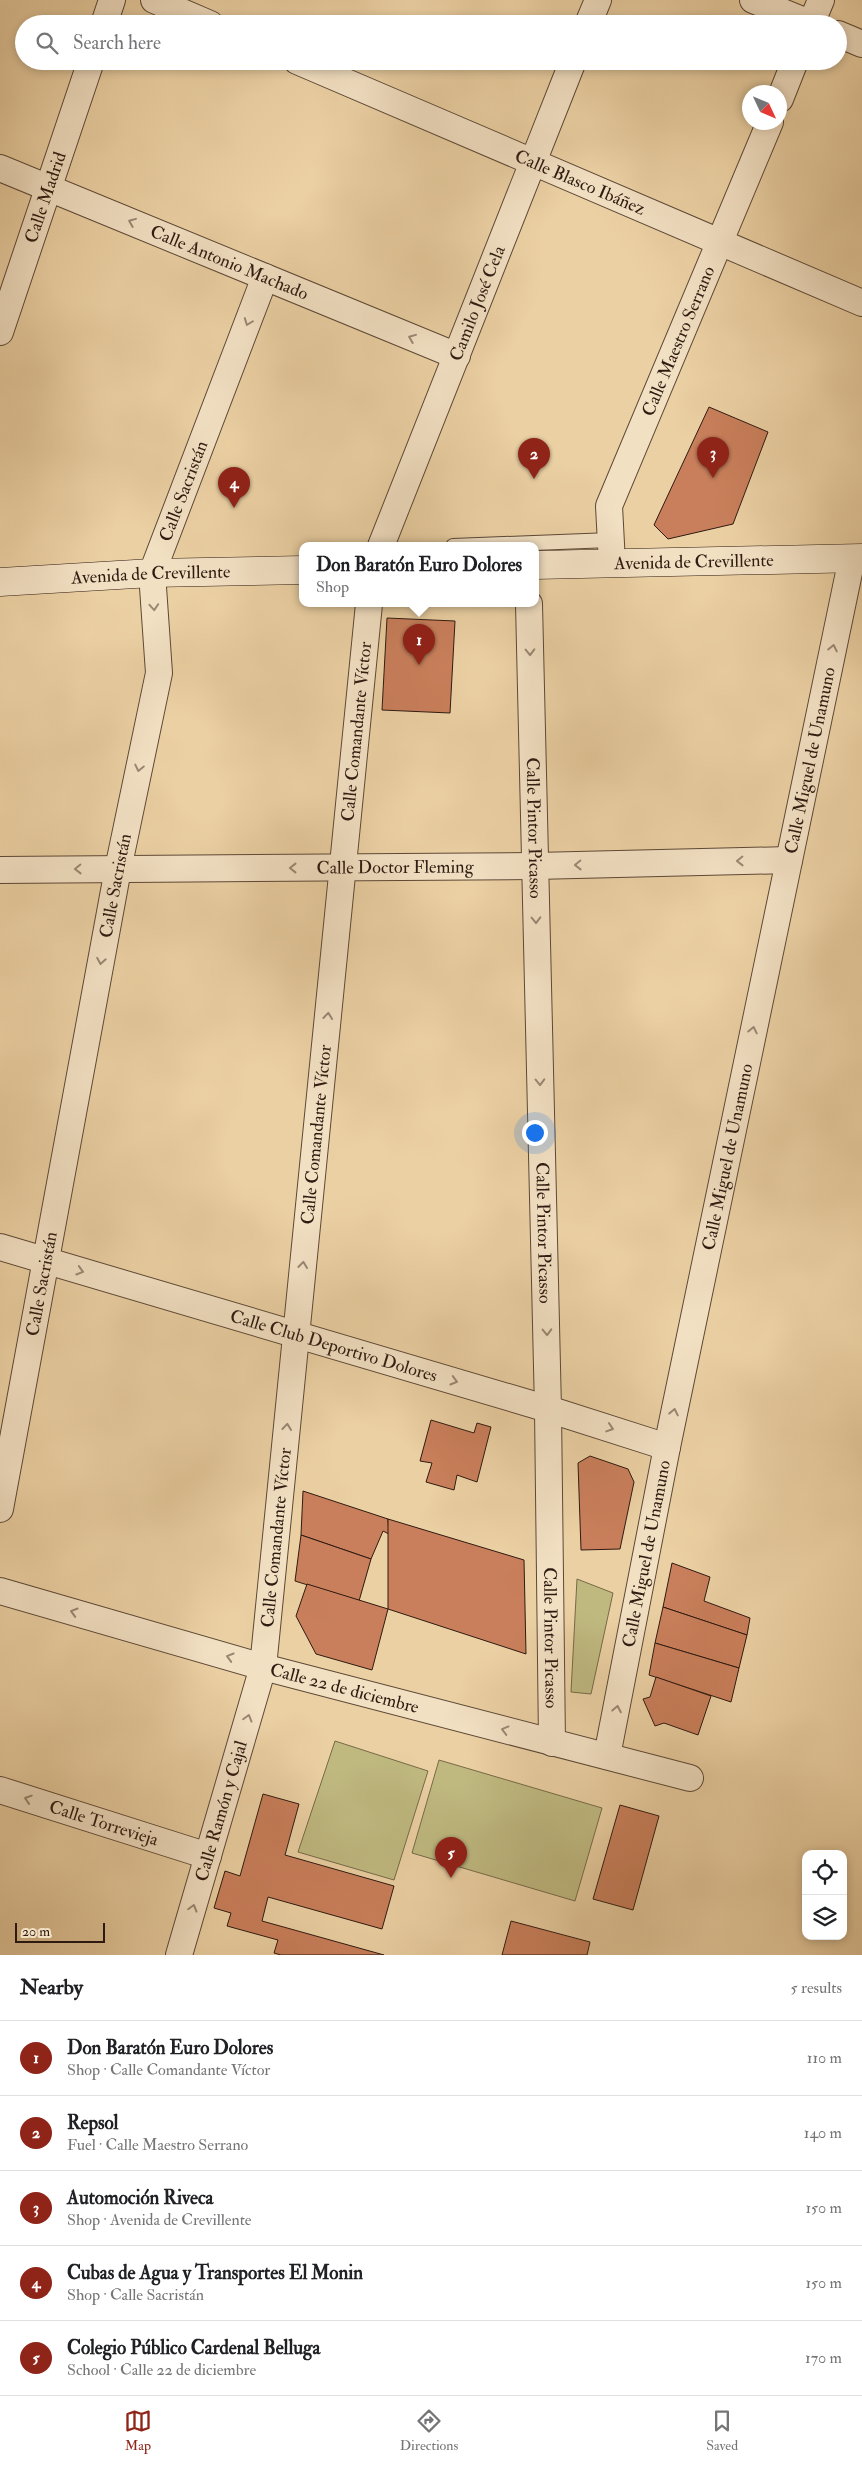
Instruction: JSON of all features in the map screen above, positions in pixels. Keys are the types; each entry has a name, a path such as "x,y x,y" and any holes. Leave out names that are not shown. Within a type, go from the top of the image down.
{"street":[{"path":"107,15 112,0"},
{"path":"154,0 189,15"},
{"path":"592,15 598,0"},
{"path":"753,0 789,15"},
{"path":"815,15 821,0"},
{"path":"847,38 862,44"},
{"name":"Calle Madrid","path":"0,332 88,70"},
{"name":"Calle Blasco Ibáñez","path":"318,70 862,303"},
{"name":"Camilo José Cela","path":"383,542 569,70"},
{"path":"786,85 791,70"},
{"name":"Calle Maestro Serrano","path":"611,552 609,506 767,130"},
{"name":"Calle Antonio Machado","path":"0,168 457,356"},
{"name":"Calle Sacristán","path":"0,1509 118,869 159,672 152,573 265,277"},
{"name":"Avenida de Crevillente","path":"539,564 611,552 857,558"},
{"name":"Calle Miguel de Unamuno","path":"607,1756 667,1447 789,860 857,558"},
{"name":"Avenida de Crevillente","path":"0,582 152,573 299,570"},
{"name":"Calle Comandante Víctor","path":"263,1667 369,607"},
{"name":"Calle Pintor Picasso","path":"529,607 548,1409 552,1742"},
{"name":"Calle Doctor Fleming","path":"0,870 535,866 789,860"},
{"name":"Calle Club Deportivo Dolores","path":"0,1247 548,1409 667,1447"},
{"name":"Calle 22 de diciembre","path":"0,1591 263,1667 690,1778"},
{"name":"Calle Ramón y Cajal","path":"179,1955 263,1667"},
{"name":"Calle Torrevieja","path":"0,1790 208,1856"}],"lane":[{"path":"539,549 611,552"}],"shaded area":[{"path":"577,1579 613,1593 591,1694 571,1692"},
{"path":"335,1741 428,1771 394,1880 298,1852"},
{"path":"439,1760 602,1808 575,1901 412,1853"}],"building":[{"path":"709,407 768,432 733,524 668,539 654,525"},
{"path":"387,618 455,621 450,713 382,710"},
{"path":"431,1420 474,1433 477,1423 491,1427 477,1482 457,1475 454,1490 426,1482 432,1463 420,1461"},
{"path":"590,1456 628,1469 634,1482 620,1549 581,1550 578,1463"},
{"path":"303,1491 388,1519 389,1534 383,1531 371,1559 301,1535"},
{"path":"388,1519 524,1560 526,1654 388,1609"},
{"path":"301,1535 371,1559 359,1601 295,1581"},
{"path":"672,1563 710,1577 704,1601 750,1618 747,1635 663,1607"},
{"path":"307,1584 388,1609 372,1670 316,1654 296,1616"},
{"path":"663,1607 747,1635 739,1668 655,1643"},
{"path":"655,1643 739,1668 731,1702 649,1675"},
{"path":"656,1677 711,1696 698,1735 664,1723 655,1726 643,1699 650,1697"},
{"path":"263,1794 299,1804 285,1855 394,1886 382,1929 268,1897 262,1921 384,1955 281,1955 274,1953 278,1940 227,1926 231,1913 214,1908 225,1871 240,1876"},
{"path":"620,1805 659,1816 633,1910 593,1899"},
{"path":"511,1921 590,1942 587,1955 502,1955"}],"place":[{"name":"Automoción Riveca","path":"713,478"},
{"name":"Repsol","path":"534,479"},
{"name":"Cubas de Agua y Transportes El Monin","path":"234,508"},
{"name":"Don Baratón Euro Dolores","path":"419,665"},
{"name":"Colegio Público Cardenal Belluga","path":"451,1878"}]}
